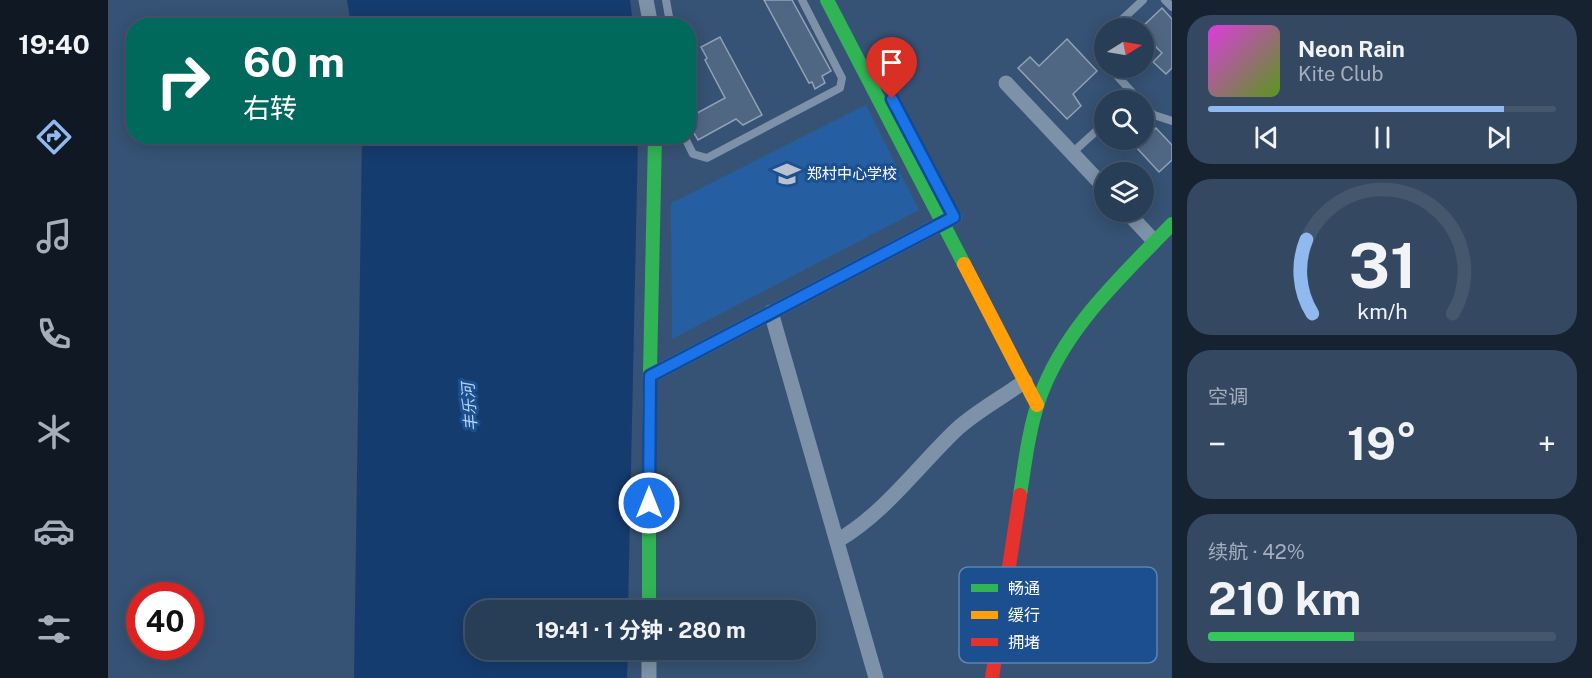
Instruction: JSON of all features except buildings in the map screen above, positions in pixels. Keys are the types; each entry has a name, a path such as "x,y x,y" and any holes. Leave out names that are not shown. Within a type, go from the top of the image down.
{"street":[{"path":"646,0 649,18"},
{"path":"826,0 1043,389"},
{"path":"841,0 1037,405"},
{"path":"1006,83 1094,176"},
{"path":"649,600 650,376 655,144"},
{"path":"650,376 948,220"},
{"path":"1136,222 1154,241"},
{"path":"1009,567 1028,443 1037,405 1059,355 1097,302 1172,224"},
{"path":"771,312 876,678"},
{"path":"837,541 853,532 894,496 959,427 1025,381"},
{"path":"649,660 649,678"}],"lane":[{"path":"666,0 670,18"},
{"path":"688,144 693,154 707,158 840,88 842,78 802,0"},
{"path":"1124,18 1143,0"},
{"path":"1165,0 1172,7"},
{"path":"1118,78 1128,90"},
{"path":"1154,115 1172,121"},
{"path":"1072,153 1094,133"}],"shaded area":[{"path":"866,105 919,210 672,339 671,203"}],"water":[{"path":"347,0 630,0 632,18 350,18"},
{"name":"丰乐河","path":"362,144 638,144 628,600 465,600 465,660 628,660 627,678 354,678"}],"traffic: fast":[{"path":"827,0 964,264"},
{"path":"649,600 649,418 655,144"},
{"path":"1020,495 1036,409 1051,372 1064,348 1115,283 1172,224"}],"traffic: slow":[{"path":"964,264 1037,405"}],"traffic: jam":[{"path":"1009,567 1020,495"},
{"path":"992,678 994,663"}],"place":[{"name":"郑村中心学校","path":"787,174"}],"route":[{"path":"649,503 650,376 954,217 892,99"}]}
